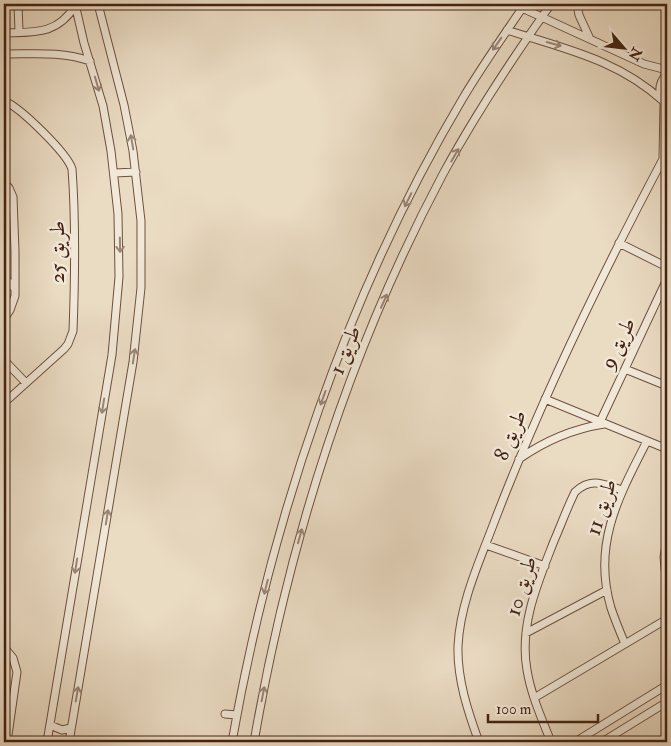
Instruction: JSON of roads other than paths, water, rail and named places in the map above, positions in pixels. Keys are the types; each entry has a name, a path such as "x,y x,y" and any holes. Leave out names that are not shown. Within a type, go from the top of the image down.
{"street":[{"path":"18,4 19,32"},
{"path":"69,742 137,334 141,288 142,250 136,172 124,105 98,4"},
{"name":"طريق 1","path":"254,742 287,583 325,456 353,376 403,257 444,174 487,98 550,4"},
{"path":"576,4 590,39"},
{"path":"4,33 36,32 52,28 66,19 75,5"},
{"path":"47,742 114,338 120,256 115,173 103,106 75,5"},
{"path":"523,6 541,17 644,64 667,72"},
{"name":"طريق 1","path":"232,742 258,617 270,570 305,450 335,366 369,283 416,183 462,100 523,6"},
{"path":"507,30 574,50 612,66 641,83 665,104"},
{"path":"4,54 58,54 90,61"},
{"name":"طريق 8","path":"478,742 460,680 458,646 461,623 469,591 519,459 581,319 665,156 665,104 660,96 660,84 667,72"},
{"name":"طريق 25","path":"4,101 18,109 63,153 72,169 75,254 73,331 68,344 4,403"},
{"path":"115,173 136,172"},
{"path":"4,182 11,192 13,202 15,289 13,303 4,319"},
{"path":"619,243 667,267"},
{"path":"4,277 15,289"},
{"name":"طريق 9","path":"602,423 667,278"},
{"path":"4,360 26,384"},
{"path":"625,369 667,386"},
{"path":"545,399 667,449"},
{"path":"519,459 550,439 602,423"},
{"name":"طريق 11","path":"625,644 611,608 607,590 605,571 606,538 614,509 622,490 647,441"},
{"name":"طريق 10","path":"551,742 534,698 526,665 526,633 533,599 544,566 575,492 581,486 597,482 622,490"},
{"path":"667,539 667,588"},
{"path":"486,545 544,566"},
{"path":"526,633 607,590"},
{"path":"534,698 667,619"},
{"path":"4,647 13,658 17,672 7,742"},
{"path":"575,742 667,685"},
{"path":"602,742 667,702"},
{"path":"225,714 237,715"},
{"path":"50,725 58,729 71,728"}]}
